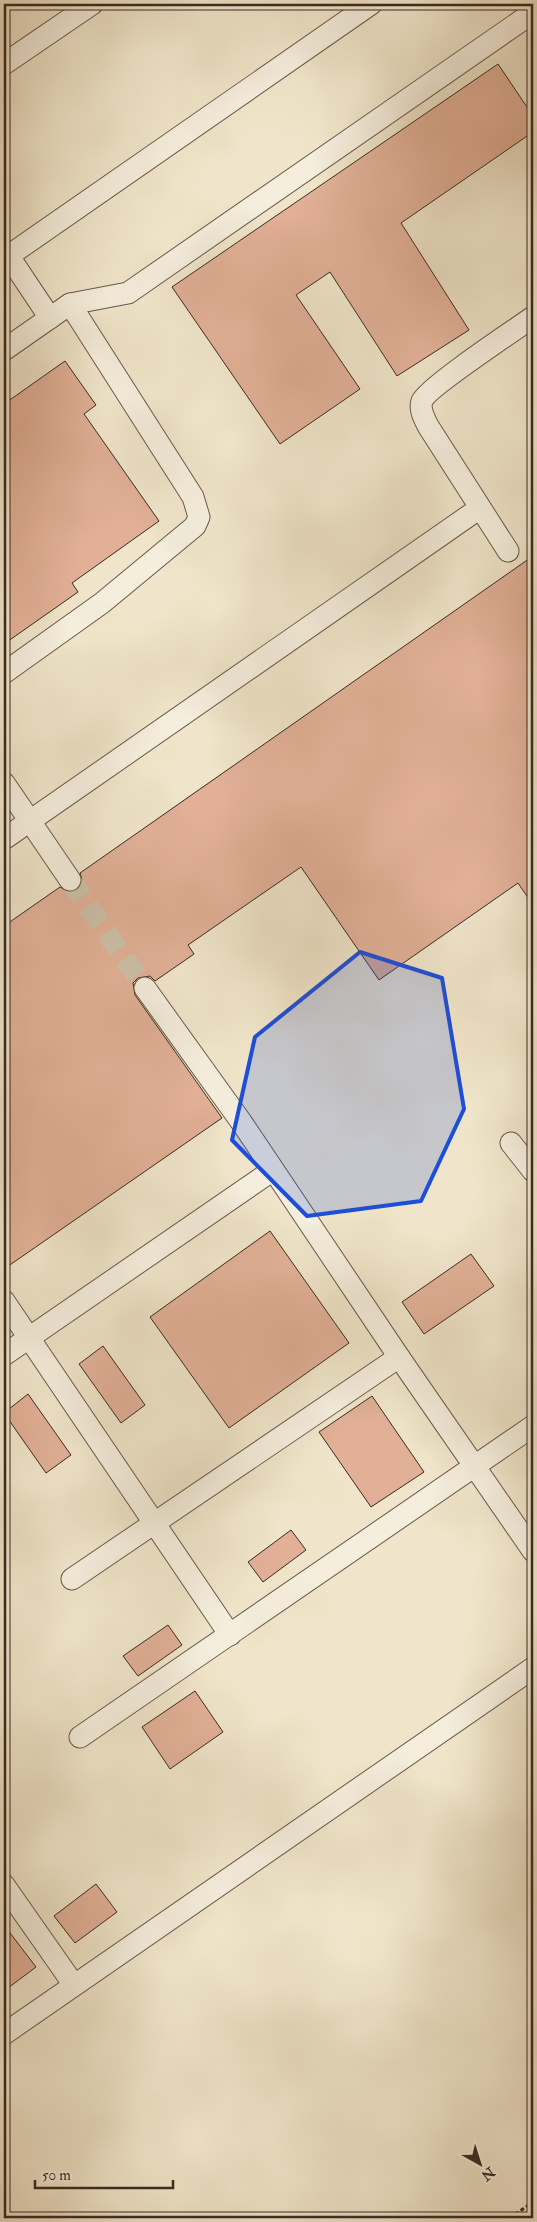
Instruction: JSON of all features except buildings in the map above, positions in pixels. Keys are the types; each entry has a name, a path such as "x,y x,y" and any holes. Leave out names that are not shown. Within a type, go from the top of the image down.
{"lane":[{"path":"4,64 92,4"},
{"path":"50,318 6,257 371,4"},
{"path":"4,350 70,304 128,293 525,17"},
{"path":"4,673 102,603 195,526 199,517 193,497 70,304"},
{"path":"508,551 428,426 421,411 422,400 437,386 533,317"},
{"path":"4,839 480,508"},
{"path":"4,783 70,880"},
{"path":"145,988 273,1170 533,1551"},
{"path":"511,1143 533,1171"},
{"path":"4,1355 273,1170"},
{"path":"4,1301 230,1635"},
{"path":"72,1579 399,1357"},
{"path":"80,1737 533,1426"},
{"path":"4,2034 533,1668"},
{"path":"4,1884 74,1985"}],"path":[{"path":"510,2218 533,2202"}],"highlighted area":[{"path":"360,952 442,978 464,1109 421,1201 307,1216 232,1140 255,1037"}],"tunnel":[{"path":"70,880 145,988"}]}
